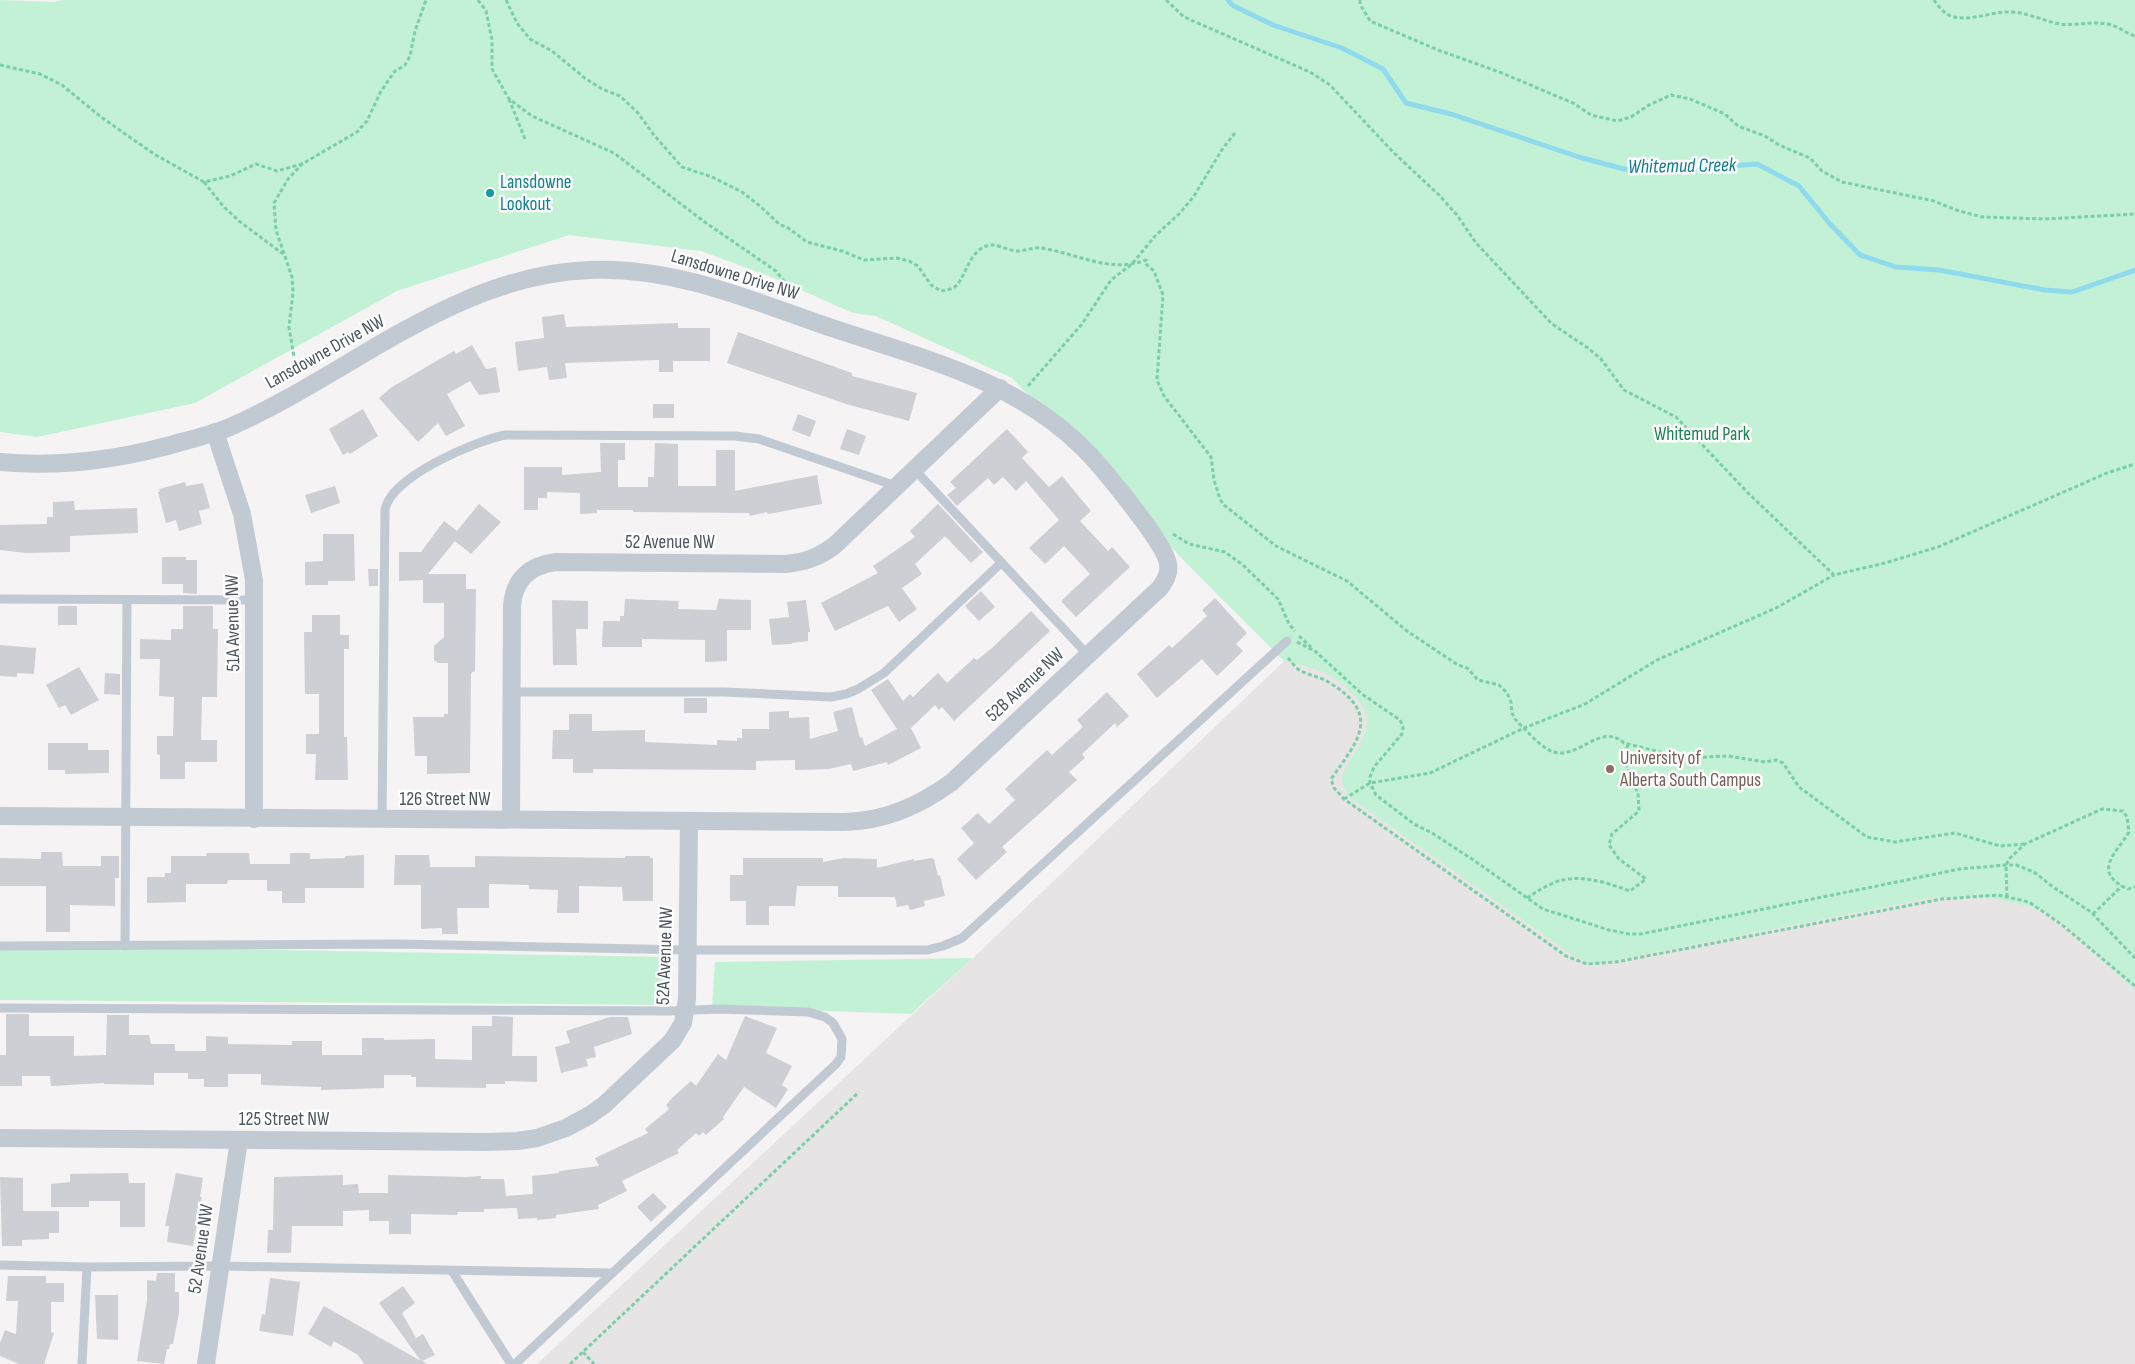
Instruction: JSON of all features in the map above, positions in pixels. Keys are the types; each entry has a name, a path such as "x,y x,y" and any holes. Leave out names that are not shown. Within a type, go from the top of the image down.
{"street":[{"name":"Lansdowne Drive NW","path":"0,462 45,465 105,460 162,448 215,432 246,419 425,320 477,295 523,280 566,271 612,270 670,276 710,286 958,370 1000,388 1043,414 1082,446 1106,472 1152,534 1162,549 1168,564"},
{"name":"52 Avenue NW","path":"511,820 513,598 519,581 530,569 546,563 556,562 785,564 816,558 835,545 1000,388"},
{"name":"51A Avenue NW","path":"215,432 238,500 247,536 254,580 256,600 254,819"},
{"name":"52B Avenue NW","path":"889,816 914,807 952,782 1160,588 1166,580 1168,564"},
{"name":"126 Street NW","path":"0,816 851,822 889,816"},
{"name":"52A Avenue NW","path":"566,1128 604,1105 672,1041 682,1022 685,1011 688,950 689,821"},
{"name":"125 Street NW","path":"0,1138 517,1141 544,1136 566,1128"},
{"name":"52 Avenue NW","path":"206,1364 238,1140"}],"lane":[{"path":"382,820 385,510 390,497 403,483 460,450 485,439 505,435 735,436 760,439 896,486"},
{"path":"914,470 1088,656"},
{"path":"513,692 724,692 814,697 846,694 871,682 884,673 1001,563"},
{"path":"0,599 256,600"},
{"path":"125,946 127,600"},
{"path":"0,946 397,944 688,950 927,950 962,938 1287,641"},
{"path":"0,1008 685,1011 720,1009 808,1012 825,1017 833,1022 842,1039 841,1057 826,1074 516,1364"},
{"path":"0,1266 220,1266 612,1273"},
{"path":"82,1364 87,1267"},
{"path":"452,1270 511,1364"}],"path":[{"path":"204,182 224,178 256,164 277,171 302,164 357,132 367,121 380,93 394,72 405,65 410,56 415,32 426,0"},
{"path":"478,0 486,11 492,40 492,69 509,99 525,139"},
{"path":"506,0 517,23 530,39 552,51 586,79 602,89 620,96 638,113 682,167 712,177 742,192 779,224 788,228 807,242 842,251 864,260 897,258 909,261 918,266 931,285 941,291 953,288 958,284 966,265 980,249 992,245 1018,251 1039,248 1109,265 1132,264 1146,260 1146,264 1151,266 1160,283 1163,296 1157,380 1164,396 1211,457 1214,480 1224,505 1276,546 1348,581 1408,631 1467,668 1478,680 1499,685 1507,693 1511,702 1512,713 1524,728 1551,751 1562,752 1580,749 1600,737 1609,735 1617,737 1624,743 1684,758 1728,756 1765,762 1776,760 1783,763 1799,787 1867,837 1895,842 1955,832 2000,846 2025,844"},
{"path":"1166,0 1184,17 1310,72 1330,85 1393,152 1439,195 1457,215 1476,243 1552,324 1601,359 1624,390 1676,417 1749,494 1834,575"},
{"path":"1360,0 1360,4 1370,22 1438,50 1502,73 1573,103 1592,115 1617,121 1631,117 1649,105 1671,95 1690,99 1725,114 1738,126 1765,136 1810,158 1822,171 1842,182 1934,201 1956,210 1982,217 2029,219 2135,214"},
{"path":"1934,0 1937,6 1952,16 1966,18 1979,17 1995,12 2013,12 2074,26 2107,24 2135,36"},
{"path":"0,65 40,74 62,84 101,117 154,154 204,182 223,206 239,221 283,255"},
{"path":"509,99 532,116 614,153 706,223 776,271 791,288 814,322"},
{"path":"1018,398 1082,324 1111,280 1119,272 1132,264 1155,236 1167,227 1194,196 1211,166 1235,133"},
{"path":"300,390 289,327 289,310 293,292 292,277 276,230 274,204 288,179 302,164"},
{"path":"1344,799 1370,783 1430,773 1524,728 1585,704 1657,660 1776,608 1834,575 1885,563 1938,547 2107,473 2135,464"},
{"path":"1152,534 1176,534 1189,544 1225,552 1243,565 1278,599 1289,624 1315,650 1362,694 1400,720 1403,727 1402,734 1394,741 1374,767 1370,783 1376,796 1414,824 1472,858 1542,909 1588,924 1629,934 1641,934 1790,902 1960,870 2016,865 2034,872 2093,914 2135,958"},
{"path":"1287,641 1294,641 1315,650"},
{"path":"1279,648 1301,671 1331,684 1344,694 1357,708 1362,718 1361,730 1356,743 1331,779 1334,788 1344,799 1566,956 1587,964 1616,962 1942,899 1998,895 2029,902 2135,986"},
{"path":"1527,898 1552,883 1576,879 1604,881 1630,892 1646,878 1619,859 1609,845 1612,834 1639,811 1638,794 1624,760 1628,744"},
{"path":"2007,897 2006,865 2010,858 2025,844 2102,809 2123,811 2128,817 2130,832 2112,855 2108,866 2110,875 2122,886 2128,889 2135,888"},
{"path":"2093,914 2122,886"},
{"path":"570,1364 859,1092"},
{"path":"583,1352 594,1364"}],"shaded area":[{"name":"University of Alberta South Campus","path":"1284,661 2135,876 2135,1364 537,1364 973,958"}],"green space":[{"name":"Whitemud Park","path":"0,0 55,2 63,0 2135,0 2135,990 2065,924 2040,909 1988,897 1934,897 1601,963 1590,963 1575,957 1352,799 1344,787 1342,777 1343,772 1365,735 1367,719 1361,703 1330,675 1284,661 1192,569 1012,378 876,316 853,313 774,278 701,251 569,235 397,291 195,403 37,437 0,432"},
{"path":"0,945 668,957 665,1005 0,1000"},
{"path":"973,958 911,1014 712,1007 715,962"}],"building":[{"path":"564,314 566,327 678,323 678,328 710,328 710,361 673,361 673,372 659,372 659,360 565,363 567,378 549,380 547,367 518,371 515,342 544,338 542,317"},
{"path":"738,332 852,373 852,376 917,393 909,421 846,404 727,363"},
{"path":"472,345 486,369 496,367 500,392 479,395 470,381 447,394 465,426 446,436 438,423 418,442 379,398 392,387 454,351 456,354"},
{"path":"653,404 674,404 674,418 653,418"},
{"path":"363,409 378,436 350,454 348,452 343,455 329,429"},
{"path":"798,414 816,421 810,437 792,430"},
{"path":"847,429 866,436 859,455 840,449"},
{"path":"1007,429 1028,452 1022,458 1049,487 1062,476 1091,511 1080,521 1108,551 1112,547 1130,567 1076,617 1061,601 1090,574 1064,546 1045,564 1029,548 1059,520 1026,481 1016,491 1003,477 994,485 988,478 957,506 947,495 956,488 950,482"},
{"path":"600,443 625,443 625,460 618,460 618,487 648,487 648,477 654,477 655,443 678,444 678,486 716,486 716,450 735,450 735,491 817,475 822,504 750,516 749,513 633,512 633,510 597,510 597,513 580,514 580,493 547,492 547,498 538,498 538,510 524,510 524,467 562,467 562,475 601,472"},
{"path":"185,482 186,486 203,483 210,508 199,511 202,524 179,531 176,520 166,523 158,492 160,491 159,489"},
{"path":"335,486 340,503 311,513 305,495"},
{"path":"74,501 75,510 137,508 138,533 70,536 70,552 26,553 0,550 0,525 47,524 47,517 53,517 53,502"},
{"path":"479,504 501,522 471,554 455,541 428,574 466,574 466,589 476,589 475,671 471,673 470,773 427,774 427,756 415,756 413,717 444,717 444,714 448,714 448,663 438,663 434,660 434,646 444,637 444,603 423,603 423,580 399,581 399,552 421,552 444,521 457,531"},
{"path":"938,504 983,552 971,563 945,536 915,564 922,574 902,588 917,609 899,622 888,606 835,631 821,603 878,573 873,566 915,537 910,531"},
{"path":"323,534 354,534 355,581 328,581 328,585 305,585 305,562 323,561"},
{"path":"162,557 186,557 186,560 197,560 197,594 183,593 183,584 162,584"},
{"path":"368,569 378,569 378,586 369,586"},
{"path":"981,591 995,607 979,621 965,606"},
{"path":"1215,598 1247,633 1236,644 1243,651 1217,676 1202,659 1157,698 1137,674 1169,645 1172,648 1207,616 1202,610"},
{"path":"625,599 679,601 678,609 716,610 719,599 751,600 751,630 727,630 727,661 705,662 705,640 642,639 642,647 602,647 603,621 620,621 620,616 624,616"},
{"path":"552,600 588,601 588,629 576,629 577,665 553,665"},
{"path":"806,600 810,632 808,632 808,641 772,645 769,619 789,617 787,602"},
{"path":"58,606 77,606 77,625 58,625"},
{"path":"183,606 213,606 213,629 218,629 217,697 202,697 201,740 217,740 217,762 185,762 185,779 160,779 160,755 157,754 157,736 173,736 174,697 159,696 160,659 140,659 140,639 171,640 171,629 183,629"},
{"path":"1031,611 1050,631 954,721 942,707 939,710 935,705 911,728 921,748 888,765 887,762 853,771 851,764 829,769 795,770 795,760 756,761 756,770 593,769 593,773 573,773 573,759 552,759 553,730 569,730 569,714 592,714 592,731 645,730 645,742 717,745 717,740 737,741 737,738 742,738 742,729 769,729 769,712 789,711 789,718 809,717 810,739 838,731 833,712 852,707 860,738 862,737 865,746 897,729 871,690 888,679 903,701 910,694 913,697 938,673 947,683 974,658 977,660 992,648"},
{"path":"312,615 340,615 340,635 349,635 349,649 344,649 344,737 347,737 348,780 315,780 316,754 306,754 306,734 319,734 319,694 305,694 304,632 312,632"},
{"path":"0,645 36,648 34,674 17,673 17,677 0,676"},
{"path":"79,667 99,700 71,715 65,705 59,708 46,685"},
{"path":"105,673 120,674 120,695 104,694"},
{"path":"1107,692 1129,716 1117,727 1115,723 1082,754 1085,758 1069,772 1077,780 1002,847 1007,852 976,880 957,859 974,843 961,828 978,813 989,824 1015,800 1005,789 1047,750 1052,755 1083,727 1077,720"},
{"path":"684,698 707,698 707,713 684,713"},
{"path":"48,743 88,743 88,750 109,750 109,773 65,774 65,770 48,770"},
{"path":"41,852 62,852 63,866 101,866 101,856 119,856 119,878 115,878 115,906 70,905 70,932 46,932 46,886 0,886 0,858 41,859"},
{"path":"207,853 249,853 250,864 290,864 290,853 310,853 310,859 345,858 345,856 364,855 364,888 305,888 305,903 282,903 282,891 267,891 267,880 228,880 227,884 186,884 186,902 147,903 147,877 165,877 165,873 171,873 171,856 206,856"},
{"path":"395,855 429,855 430,867 475,867 475,856 625,858 625,856 650,856 650,858 653,858 653,901 623,901 622,887 579,886 579,913 557,913 558,890 529,889 529,885 489,884 489,908 457,908 458,934 442,934 442,928 421,929 421,885 394,885"},
{"path":"743,858 823,858 823,862 843,858 877,859 877,868 914,859 914,861 931,858 934,859 938,876 940,875 945,896 924,901 925,906 910,910 908,905 897,907 895,897 838,897 838,886 797,886 795,906 769,906 769,925 746,925 746,901 730,901 730,875 743,875"},
{"path":"6,1014 29,1014 29,1036 74,1036 74,1056 106,1055 107,1015 129,1015 129,1035 149,1035 151,1044 175,1044 175,1051 206,1051 206,1036 228,1037 228,1044 292,1045 292,1041 322,1041 322,1055 362,1055 362,1038 384,1038 384,1040 435,1039 435,1059 472,1060 472,1026 492,1026 492,1016 513,1017 512,1056 537,1056 537,1082 505,1081 505,1084 486,1084 486,1088 416,1087 416,1077 411,1077 411,1075 384,1075 384,1088 321,1090 321,1087 261,1085 261,1074 228,1074 228,1087 204,1087 204,1079 188,1079 188,1073 154,1073 154,1085 104,1083 51,1086 50,1076 22,1076 22,1086 0,1086 0,1055 6,1055"},
{"path":"745,1016 777,1028 766,1053 792,1066 782,1085 788,1089 776,1108 744,1087 723,1117 724,1119 706,1135 703,1132 699,1136 696,1133 677,1150 679,1153 622,1181 627,1191 598,1205 599,1209 556,1215 556,1218 537,1220 537,1218 518,1219 517,1208 484,1209 484,1212 458,1212 457,1215 411,1214 411,1234 389,1234 389,1221 369,1221 369,1210 343,1211 343,1226 292,1226 291,1253 267,1253 268,1230 273,1230 274,1177 343,1175 343,1185 358,1184 359,1193 388,1193 388,1175 481,1176 481,1179 504,1179 506,1196 533,1194 532,1176 599,1166 595,1158 648,1133 645,1129 669,1109 666,1105 672,1098 691,1081 696,1086 718,1054 726,1060"},
{"path":"610,1017 628,1017 632,1034 594,1047 596,1057 586,1059 588,1066 561,1073 555,1047 570,1043 566,1031"},
{"path":"128,1173 129,1183 145,1183 145,1227 120,1227 120,1201 89,1201 89,1207 51,1207 51,1184 70,1182 70,1174"},
{"path":"176,1173 203,1178 200,1197 202,1197 193,1246 167,1242 169,1226 165,1226"},
{"path":"0,1177 23,1178 23,1211 59,1211 59,1233 49,1233 49,1239 22,1240 22,1246 2,1246"},
{"path":"653,1193 667,1207 651,1222 637,1207"},
{"path":"157,1273 175,1273 175,1292 179,1292 179,1313 173,1344 170,1344 169,1349 167,1349 164,1364 137,1361 147,1300 147,1280 156,1281"},
{"path":"8,1276 46,1276 46,1283 64,1283 64,1302 51,1302 51,1332 54,1333 44,1364 19,1364 0,1356 0,1343 5,1330 16,1334 18,1301 6,1301"},
{"path":"270,1278 300,1282 293,1336 259,1331 262,1314 265,1315"},
{"path":"403,1286 415,1303 402,1313 416,1338 408,1343 379,1303"},
{"path":"95,1295 118,1295 118,1340 97,1339"},
{"path":"324,1306 421,1361 408,1343 423,1334 435,1355 422,1361 427,1364 364,1364 358,1355 334,1341 331,1347 308,1334"}],"waterway":[{"name":"Whitemud Creek","path":"1228,0 1232,5 1273,25 1342,48 1383,69 1406,103 1451,114 1579,157 1624,169 1702,168 1757,164 1799,186 1830,224 1860,255 1896,267 1939,270 2045,290 2072,292 2135,270"}],"place":[{"name":"Lansdowne Lookout","path":"490,193"},
{"name":"University of Alberta South Campus","path":"1610,769"}]}
